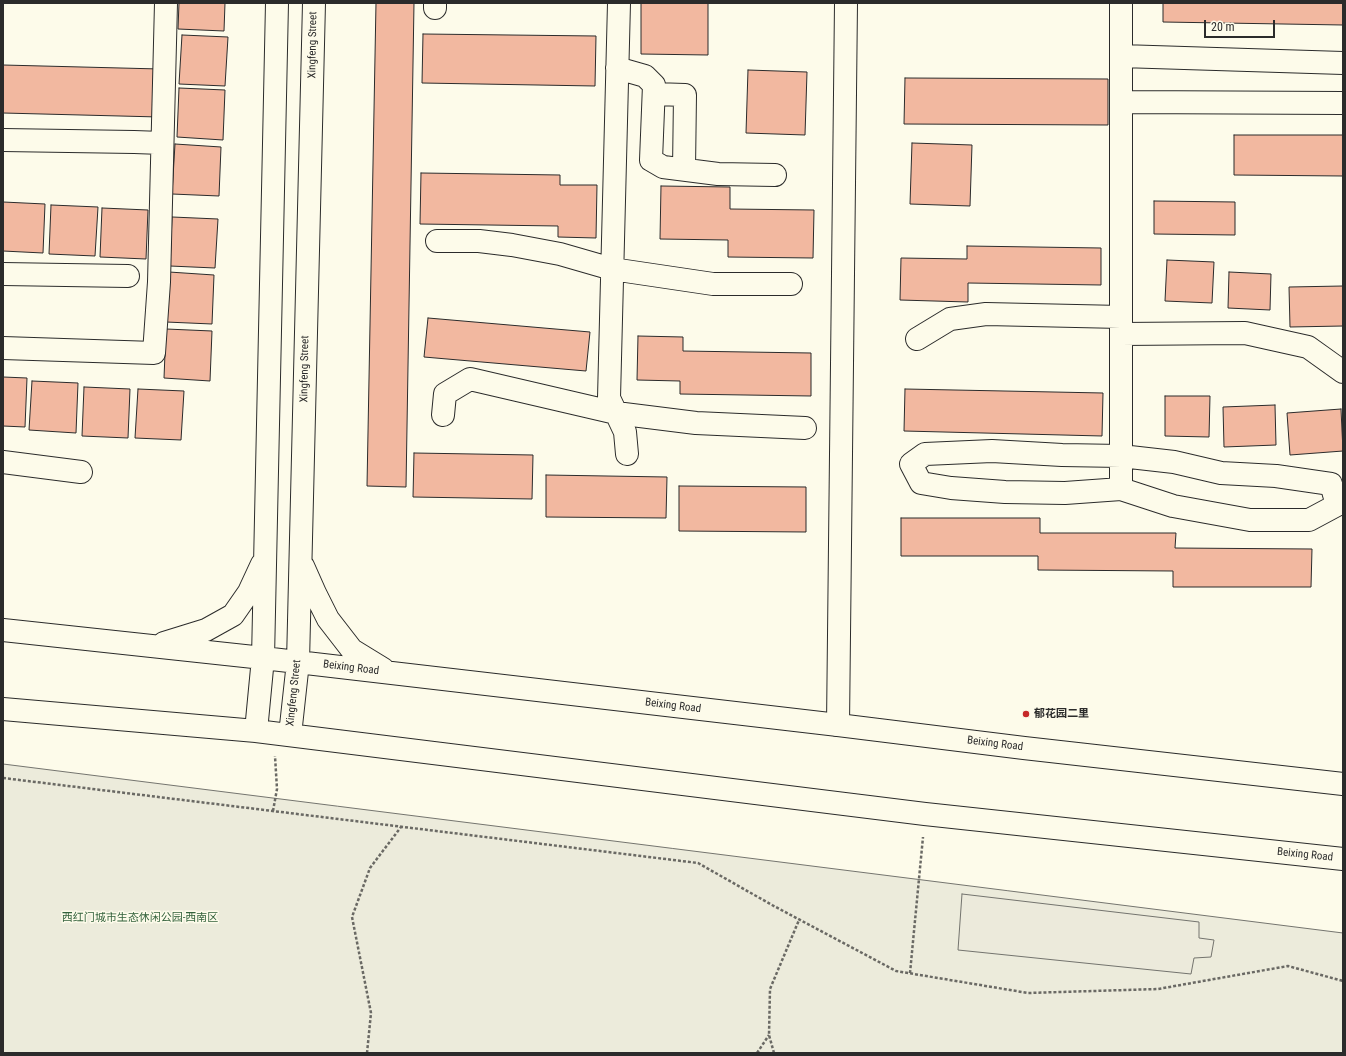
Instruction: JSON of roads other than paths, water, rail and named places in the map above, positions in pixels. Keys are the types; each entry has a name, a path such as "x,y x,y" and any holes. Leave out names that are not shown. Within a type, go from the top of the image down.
{"main road":[{"path":"3,348 154,353 159,282 166,3"},
{"path":"273,733 263,658 277,3"},
{"name":"Xingfeng Street","path":"273,733 298,662 314,3"},
{"path":"619,3 609,398 625,432 627,454"},
{"path":"838,725 846,3"},
{"path":"1121,3 1121,488"},
{"path":"1121,56 1343,63"},
{"path":"617,68 645,76 654,85 651,160 663,166 718,174 775,175"},
{"path":"654,94 685,95 684,169"},
{"path":"1121,102 1343,103"},
{"path":"3,140 162,143"},
{"path":"437,241 479,241 512,245 560,254 612,269 713,284 792,284"},
{"path":"3,274 128,276"},
{"path":"917,339 950,319 986,314 1245,333 1308,347 1343,372"},
{"path":"443,415 445,394 470,379 616,413 696,423 805,428"},
{"path":"992,451 1062,455 1121,456 1174,462 1220,473 1276,476 1331,484 1337,505 1309,520 1250,520 1173,506 1121,488 1065,493 1005,492 951,488 920,483 911,464 925,454 992,451"},
{"path":"3,462 81,472"},
{"path":"155,646 206,630 233,615 249,592 266,556"},
{"path":"301,560 328,619 352,650 389,673"},
{"name":"Beixing Road","path":"3,630 298,662 1024,748 1343,784"},
{"name":"Beixing Road","path":"3,709 273,733 925,814 1343,859"}],"place":[{"name":"郁花园二里","path":"1026,714"}],"park label":[{"name":"西红门城市生态休闲公园-西南区","path":"140,918"}]}
